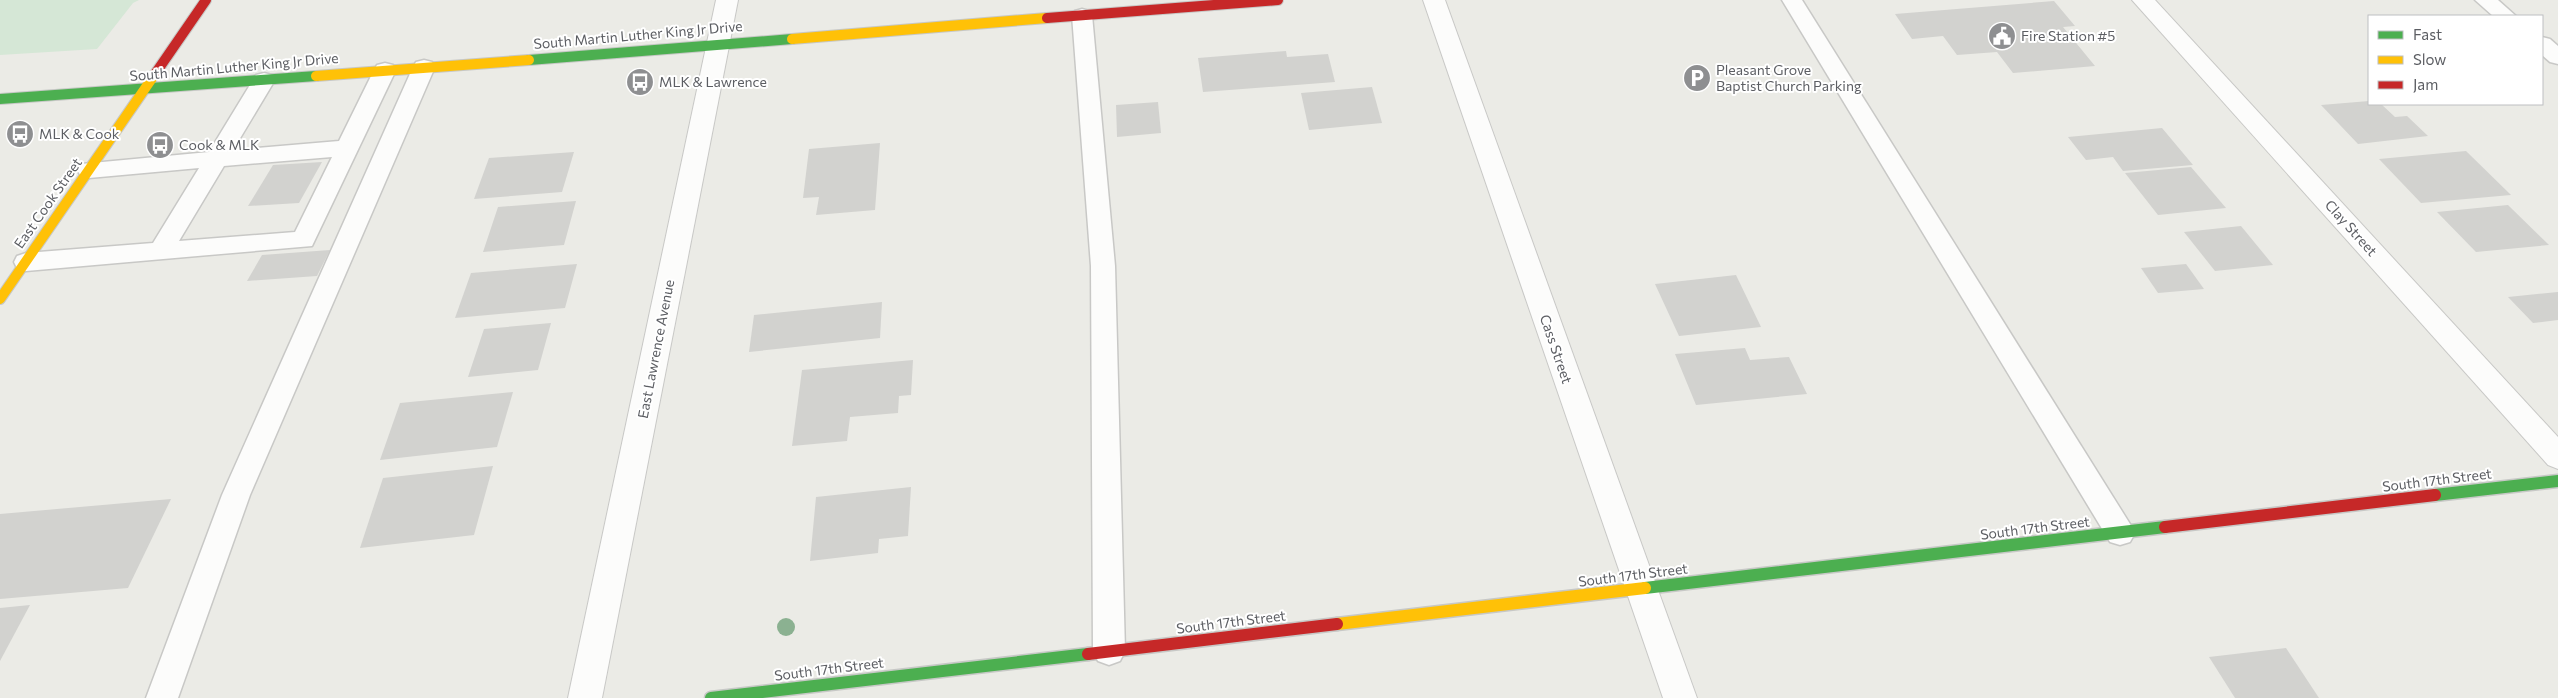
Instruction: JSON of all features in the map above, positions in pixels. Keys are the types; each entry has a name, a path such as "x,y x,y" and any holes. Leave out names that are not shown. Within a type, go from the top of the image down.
{"street":[{"name":"East Cook Street","path":"0,299 146,90 206,0"},
{"name":"East Lawrence Avenue","path":"585,698 727,0"},
{"name":"South Martin Luther King Jr Drive","path":"0,99 146,90 1278,0"},
{"name":"Cass Street","path":"1434,0 1680,698"},
{"name":"Clay Street","path":"2143,0 2558,457"},
{"name":"South 17th Street","path":"711,698 2558,481"}],"lane":[{"path":"1792,0 2120,533"},
{"path":"2485,0 2505,15"},
{"path":"1082,15 1103,266 1109,651"},
{"path":"2543,45 2558,57"},
{"path":"162,698 236,495 424,67"},
{"path":"26,262 303,240 385,70"},
{"path":"161,251 264,80"},
{"path":"89,170 347,148"}],"green space":[{"path":"0,0 139,0 133,3 97,49 0,55"}],"building":[{"path":"2054,1 2075,26 2063,27 2095,66 2013,73 1997,52 1957,55 1943,36 1912,39 1895,14"},
{"path":"1286,51 1287,57 1328,54 1335,82 1203,92 1198,58"},
{"path":"1372,87 1382,123 1309,130 1301,93"},
{"path":"2368,101 2368,105 2382,105 2395,117 2407,116 2428,136 2358,144 2321,105"},
{"path":"1158,102 1161,133 1117,137 1116,105"},
{"path":"2162,128 2193,165 2123,171 2113,157 2086,160 2068,137"},
{"path":"880,143 875,210 816,215 819,197 803,198 809,149"},
{"path":"2466,151 2511,195 2421,203 2379,159"},
{"path":"574,152 562,192 474,199 489,158"},
{"path":"322,162 299,203 248,206 273,165"},
{"path":"2191,167 2226,208 2158,215 2125,173"},
{"path":"576,201 564,245 483,252 498,207"},
{"path":"2508,205 2549,245 2476,252 2437,212"},
{"path":"2241,226 2273,265 2215,271 2184,232"},
{"path":"330,250 317,276 247,281 262,255"},
{"path":"577,264 565,308 455,318 471,273"},
{"path":"2186,264 2204,289 2158,293 2141,268"},
{"path":"1736,275 1761,327 1679,336 1655,284"},
{"path":"2558,292 2558,320 2533,323 2508,297"},
{"path":"882,302 880,338 749,352 754,315"},
{"path":"551,323 538,370 468,377 484,329"},
{"path":"1745,348 1750,360 1789,357 1807,394 1696,405 1675,354"},
{"path":"913,360 911,395 899,396 898,413 850,417 847,441 792,446 802,370"},
{"path":"513,392 497,447 380,460 400,403"},
{"path":"493,466 474,535 360,548 383,478"},
{"path":"911,487 908,536 879,539 878,553 810,561 816,497"},
{"path":"171,499 128,588 0,599 0,514"},
{"path":"30,605 0,661 0,608"},
{"path":"2286,648 2319,698 2235,698 2209,657"}],"traffic: fast":[{"path":"529,60 792,39"},
{"path":"0,99 316,76"},
{"path":"2435,495 2558,481"},
{"path":"1645,588 2165,527"},
{"path":"711,698 1088,654"}],"traffic: slow":[{"path":"792,39 1047,18"},
{"path":"316,76 529,60"},
{"path":"0,299 155,74"},
{"path":"1337,624 1645,588"}],"traffic: jam":[{"path":"155,74 206,0"},
{"path":"1047,18 1278,0"},
{"path":"2165,527 2435,495"},
{"path":"1088,654 1337,624"}],"place":[{"name":"Fire Station #5","path":"2002,36"},
{"name":"Pleasant Grove Baptist Church Parking","path":"1697,78"},
{"name":"MLK & Lawrence","path":"640,82"},
{"name":"MLK & Cook","path":"20,134"},
{"name":"Cook & MLK","path":"160,145"}]}
